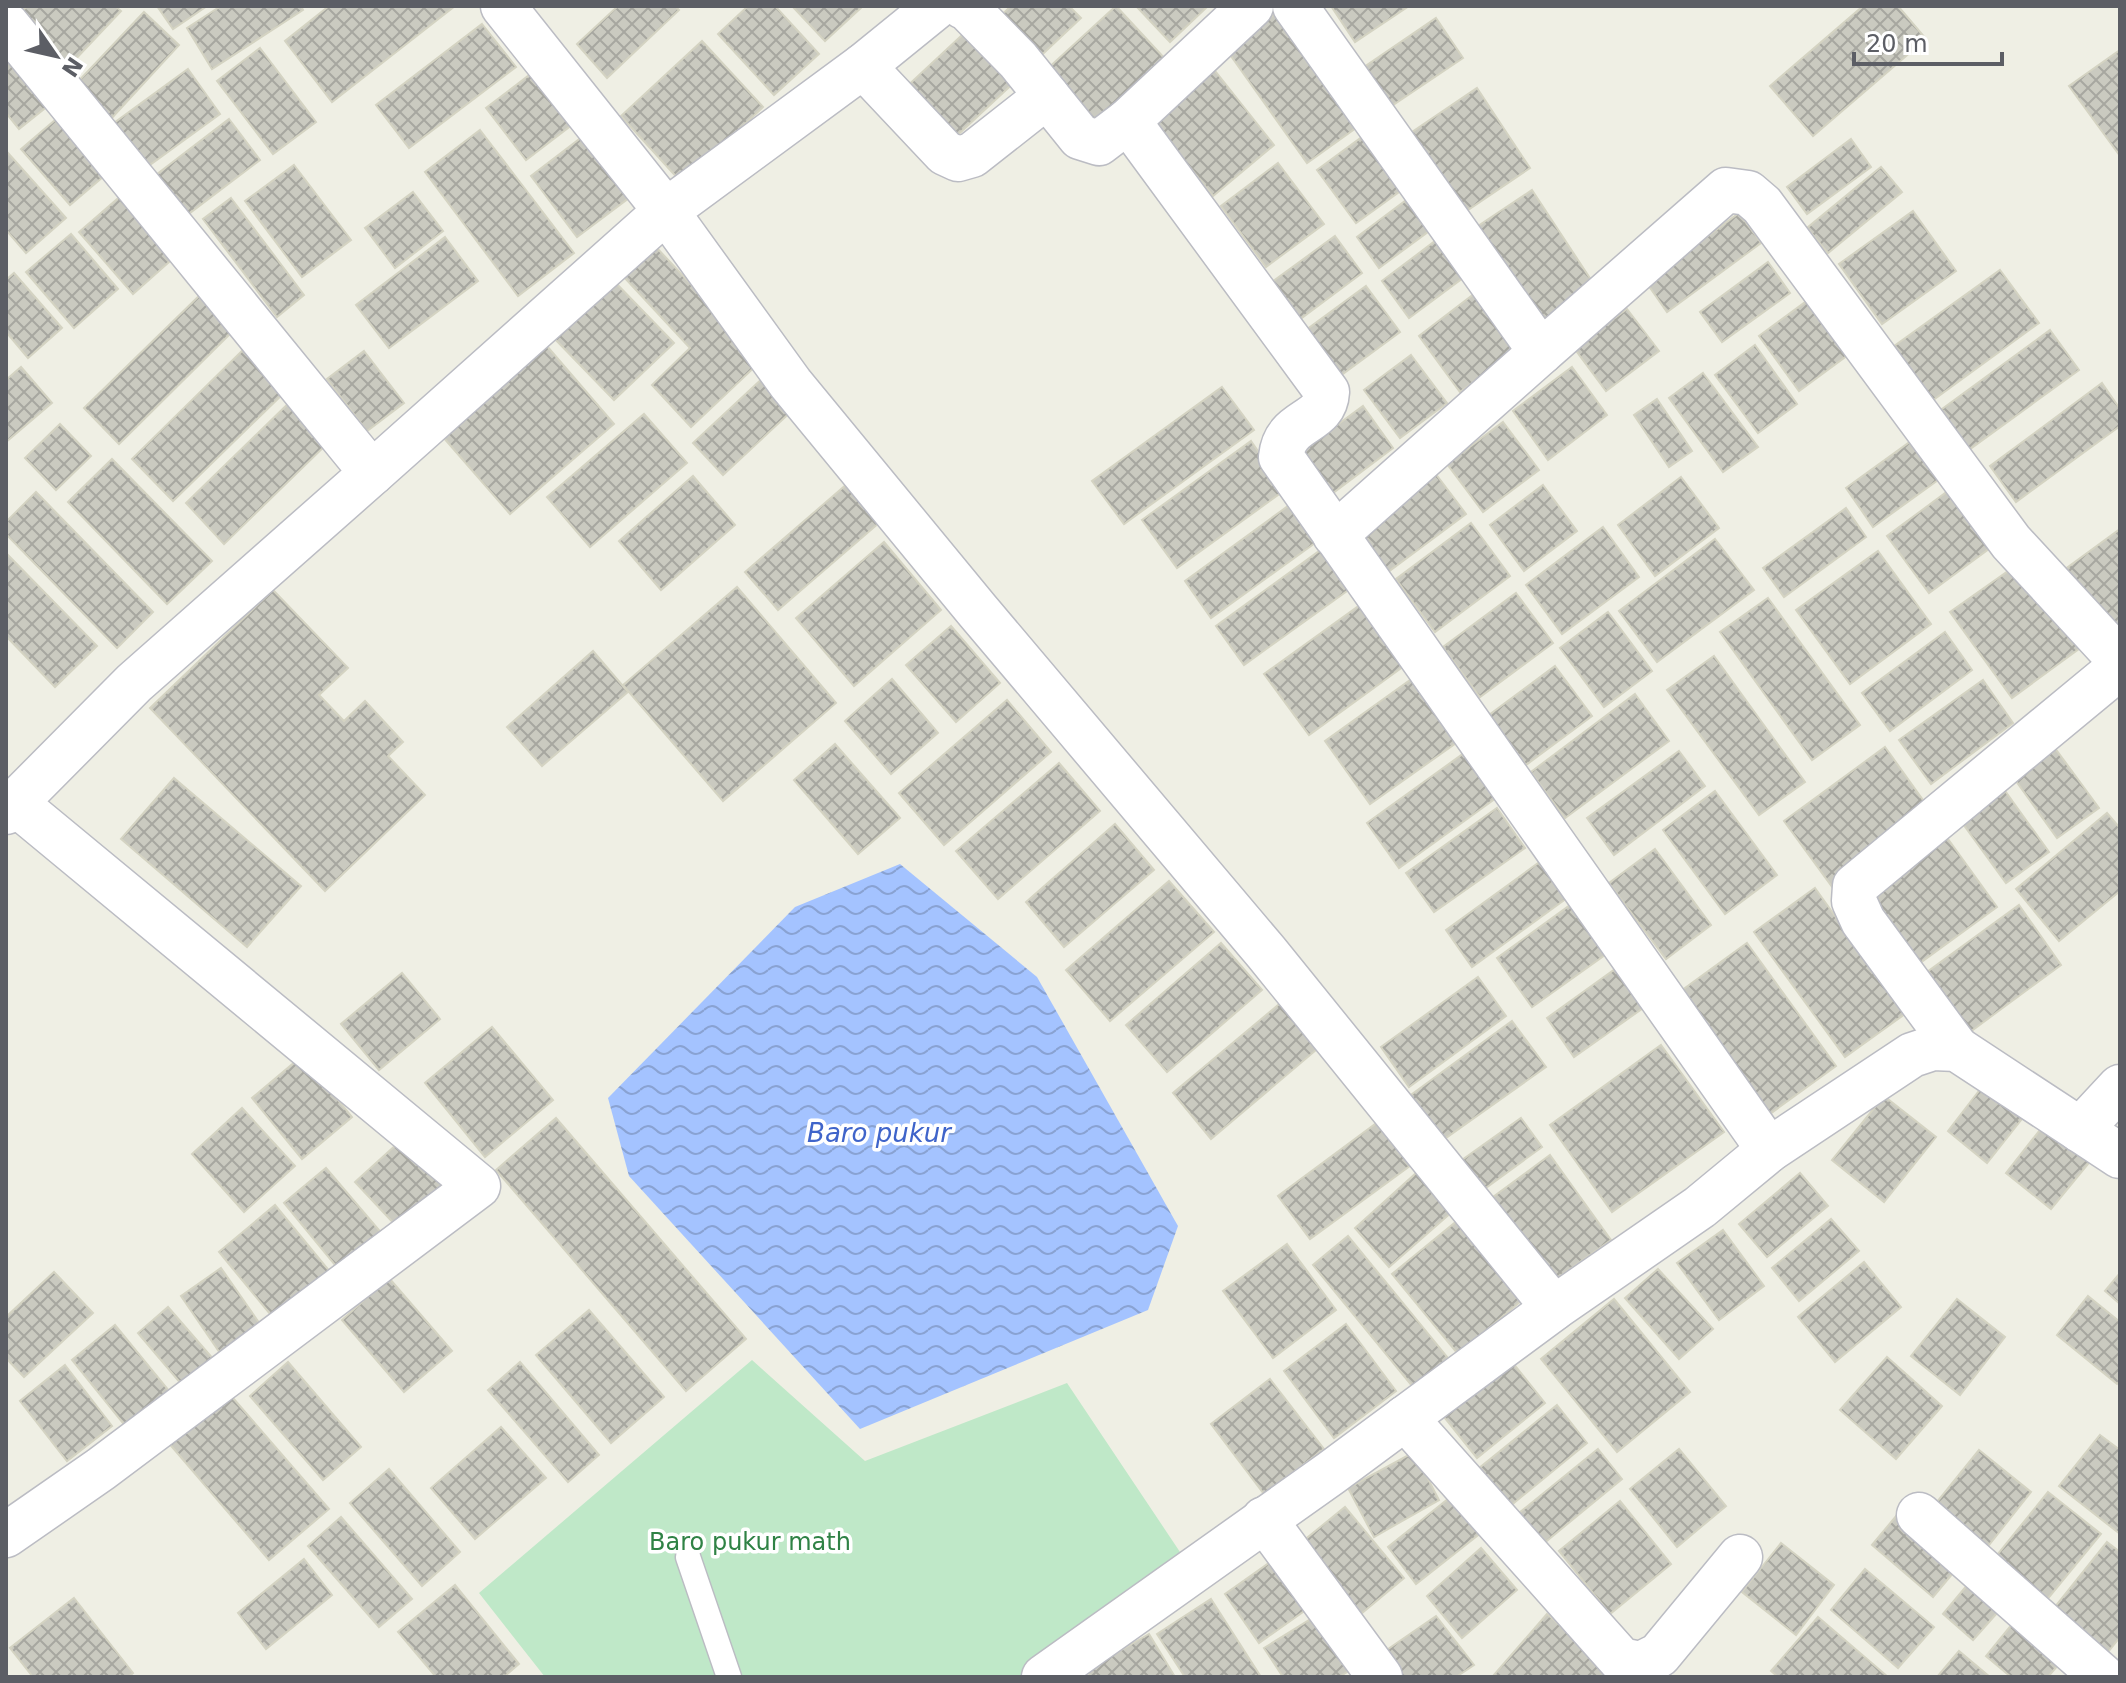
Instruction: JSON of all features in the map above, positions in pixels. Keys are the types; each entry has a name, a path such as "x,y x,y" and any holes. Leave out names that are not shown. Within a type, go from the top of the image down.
{"street":[{"path":"503,6 666,211 791,384 987,623 1266,952 1554,1308"},
{"path":"11,1520 101,1469 478,1186 11,807 134,683 666,211 863,66 937,6"},
{"path":"962,6 1018,60 1080,137 1099,143 1128,121 1251,6"},
{"path":"1295,6 1541,352"},
{"path":"6,24 372,473"},
{"path":"863,66 945,153 958,159 972,155 1047,96"},
{"path":"1128,121 1327,392 1326,403 1320,410 1289,433 1282,445 1281,457 1769,1150"},
{"path":"1335,535 1726,190 1748,193 1762,205 2011,542 2120,660"},
{"path":"2120,667 1855,886 1854,901 1863,921 1957,1049 2120,1156"},
{"path":"1057,1673 1554,1308 1700,1207 1769,1150 1912,1055 1933,1048 1957,1049"},
{"path":"2080,1130 2120,1087"},
{"path":"1405,1418 1621,1660 1641,1664 1659,1655 1740,1557"},
{"path":"1919,1515 2103,1677"},
{"path":"1264,1519 1380,1677"}],"lane":[{"path":"688,1557 729,1677"}],"green space":[{"name":"Baro pukur math","path":"752,1360 865,1461 1067,1383 1182,1555 1019,1677 545,1677 479,1593"}],"water":[{"name":"Baro pukur","path":"900,864 1037,977 1178,1226 1148,1310 860,1429 629,1176 608,1098 795,907"}],"building":[{"path":"27,6 115,6 121,11 70,65 17,17"},
{"path":"157,6 207,6 173,29"},
{"path":"221,6 301,6 303,10 212,69 187,28"},
{"path":"329,6 455,6 332,102 285,41"},
{"path":"618,6 675,6 679,10 607,78 577,44"},
{"path":"748,6 775,6 819,54 774,95 718,34"},
{"path":"792,6 863,6 825,41"},
{"path":"1011,6 1069,6 1081,18 1031,65 993,23"},
{"path":"1116,6 1167,61 1096,127 1045,71"},
{"path":"1136,6 1208,6 1170,42"},
{"path":"1331,6 1409,6 1355,42"},
{"path":"1863,6 1898,6 1926,39 1813,136 1770,86"},
{"path":"1282,9 1363,123 1307,163 1226,49"},
{"path":"144,12 179,45 109,121 73,87"},
{"path":"1436,18 1463,58 1390,107 1364,67"},
{"path":"482,24 516,67 409,148 376,105"},
{"path":"974,24 1021,76 950,142 903,90"},
{"path":"6,38 54,101 19,129 6,113"},
{"path":"702,41 763,107 682,183 621,116"},
{"path":"260,48 316,122 273,154 217,81"},
{"path":"2120,50 2120,156 2069,86"},
{"path":"541,66 581,118 526,160 486,108"},
{"path":"1212,67 1274,145 1213,196 1150,118"},
{"path":"188,69 220,114 136,175 103,131"},
{"path":"1477,88 1530,168 1462,214 1409,134"},
{"path":"61,115 110,171 70,205 21,149"},
{"path":"229,119 260,160 182,219 152,178"},
{"path":"480,130 574,253 518,296 425,172"},
{"path":"586,134 633,195 577,237 531,176"},
{"path":"1366,134 1406,187 1356,223 1317,170"},
{"path":"1851,139 1871,167 1807,214 1787,187"},
{"path":"8,153 66,218 26,253 6,230"},
{"path":"1278,163 1324,224 1266,267 1221,206"},
{"path":"294,165 351,240 302,277 245,201"},
{"path":"1881,167 1902,192 1828,253 1807,228"},
{"path":"1532,190 1599,292 1546,328 1478,226"},
{"path":"413,192 443,231 395,268 365,228"},
{"path":"123,194 177,255 133,294 79,232"},
{"path":"231,198 304,295 277,317 203,219"},
{"path":"1409,198 1432,229 1379,268 1357,237"},
{"path":"1913,211 1956,271 1882,324 1839,264"},
{"path":"1739,213 1761,243 1667,312 1646,282"},
{"path":"71,234 118,289 74,328 26,272"},
{"path":"1335,236 1362,273 1299,320 1272,282"},
{"path":"445,237 478,281 389,348 356,305"},
{"path":"1439,238 1467,275 1409,318 1382,281"},
{"path":"655,246 762,360 691,427 652,385 690,348 623,276"},
{"path":"1768,262 1790,293 1722,342 1700,312"},
{"path":"2000,270 2039,323 1929,403 1890,349"},
{"path":"14,273 62,328 28,358 6,332 6,280"},
{"path":"610,277 674,343 614,400 550,334"},
{"path":"1366,286 1400,332 1340,376 1306,330"},
{"path":"1474,294 1516,350 1460,392 1419,336"},
{"path":"199,296 233,331 119,444 84,408"},
{"path":"1808,300 1848,355 1799,391 1759,336"},
{"path":"1627,309 1659,351 1606,391 1574,348"},
{"path":"2050,330 2079,370 1966,452 1938,412"},
{"path":"540,338 614,424 510,514 436,429"},
{"path":"1755,345 1797,404 1758,433 1715,375"},
{"path":"245,348 286,391 173,501 132,459"},
{"path":"364,351 404,403 367,431 327,379"},
{"path":"1411,355 1447,403 1400,438 1364,390"},
{"path":"21,367 52,403 6,442 6,380"},
{"path":"1572,367 1607,415 1548,460 1513,411"},
{"path":"1703,373 1758,447 1723,472 1669,398"},
{"path":"765,376 795,408 723,475 693,443"},
{"path":"2102,383 2120,409 2120,426 2016,502 1990,466"},
{"path":"1222,387 1254,430 1124,524 1092,481"},
{"path":"294,398 333,438 224,544 186,503"},
{"path":"1657,399 1692,451 1669,467 1634,415"},
{"path":"1363,406 1393,448 1333,493 1302,451"},
{"path":"644,414 687,463 590,547 547,497"},
{"path":"1503,422 1539,470 1483,512 1447,464"},
{"path":"60,424 91,456 56,490 25,458"},
{"path":"1918,436 1945,475 1873,527 1846,488"},
{"path":"1251,441 1285,490 1177,568 1142,520"},
{"path":"112,459 212,561 167,604 68,502"},
{"path":"1432,469 1466,514 1388,572 1354,527"},
{"path":"693,476 735,525 661,590 619,541"},
{"path":"1681,477 1719,528 1655,576 1618,525"},
{"path":"847,484 879,523 778,610 745,572"},
{"path":"1543,485 1577,531 1524,571 1490,525"},
{"path":"1956,485 1997,543 1929,593 1887,536"},
{"path":"36,492 153,612 117,648 6,534 6,522"},
{"path":"1288,506 1315,543 1211,618 1185,581"},
{"path":"1846,508 1866,537 1784,597 1763,568"},
{"path":"1471,523 1510,576 1435,632 1396,579"},
{"path":"1603,527 1639,577 1562,634 1526,585"},
{"path":"2120,529 2120,633 2064,570"},
{"path":"1715,539 1754,590 1657,662 1619,611"},
{"path":"884,542 941,610 854,686 796,618"},
{"path":"1326,546 1354,586 1244,665 1216,626"},
{"path":"1878,551 1931,624 1850,684 1796,610"},
{"path":"6,553 97,646 55,687 6,636"},
{"path":"2021,562 2083,646 2012,698 1950,612"},
{"path":"737,587 836,703 723,801 623,685"},
{"path":"273,590 348,668 319,695 344,721 365,701 403,742 388,756 425,795 325,891 150,708"},
{"path":"1516,593 1553,643 1480,697 1443,647"},
{"path":"1768,598 1860,725 1812,760 1720,632"},
{"path":"1360,605 1404,666 1309,735 1264,674"},
{"path":"1608,612 1652,671 1604,707 1560,648"},
{"path":"951,626 1000,683 956,722 906,665"},
{"path":"1945,632 1972,670 1890,731 1862,693"},
{"path":"593,651 628,692 542,766 507,727"},
{"path":"1714,656 1805,782 1759,815 1667,690"},
{"path":"1555,666 1592,716 1526,765 1489,715"},
{"path":"1413,678 1459,741 1370,804 1325,741"},
{"path":"892,679 938,733 891,774 845,721"},
{"path":"1983,680 2013,723 1931,784 1899,740"},
{"path":"1635,694 1669,741 1565,818 1531,772"},
{"path":"1007,700 1051,752 944,845 899,793"},
{"path":"2049,740 2099,808 2057,838 2008,770"},
{"path":"835,744 900,818 858,854 794,780"},
{"path":"1885,747 1933,814 1833,888 1784,821"},
{"path":"1471,748 1503,793 1399,868 1367,823"},
{"path":"1679,751 1705,786 1614,855 1587,818"},
{"path":"1059,763 1100,811 998,899 956,851"},
{"path":"174,778 301,886 247,947 121,839"},
{"path":"1998,781 2049,852 2006,883 1955,813"},
{"path":"1715,791 1777,875 1725,914 1663,830"},
{"path":"1497,808 1525,848 1434,912 1406,873"},
{"path":"2107,813 2120,828 2120,891 2059,941 2016,889"},
{"path":"1115,824 1154,870 1064,947 1026,902"},
{"path":"1943,832 1997,907 1920,963 1865,888"},
{"path":"1655,849 1711,925 1666,959 1609,883"},
{"path":"1541,861 1567,898 1472,967 1446,930"},
{"path":"1169,881 1214,932 1110,1021 1066,970"},
{"path":"1815,888 1905,1014 1845,1057 1754,932"},
{"path":"1577,900 1612,950 1532,1007 1497,958"},
{"path":"2019,905 2061,965 1970,1032 1927,972"},
{"path":"1221,943 1262,990 1167,1072 1126,1025"},
{"path":"1747,943 1836,1066 1763,1119 1674,996"},
{"path":"1618,967 1646,1006 1574,1057 1547,1018"},
{"path":"402,973 440,1019 379,1070 341,1024"},
{"path":"1478,977 1506,1016 1409,1087 1381,1047"},
{"path":"1284,1000 1322,1045 1211,1139 1173,1093"},
{"path":"1512,1021 1546,1067 1436,1145 1404,1100"},
{"path":"492,1027 553,1100 485,1157 425,1083"},
{"path":"1661,1045 1724,1132 1612,1212 1550,1125"},
{"path":"302,1056 352,1117 302,1159 252,1098"},
{"path":"1989,1078 2029,1110 1987,1163 1948,1131"},
{"path":"1884,1096 1936,1137 1884,1202 1832,1160"},
{"path":"242,1108 295,1166 244,1212 192,1154"},
{"path":"1386,1116 1418,1160 1310,1239 1278,1196"},
{"path":"556,1118 746,1339 686,1391 496,1170"},
{"path":"1521,1118 1542,1147 1483,1190 1462,1160"},
{"path":"2047,1121 2093,1158 2051,1209 2006,1173"},
{"path":"407,1135 452,1183 401,1231 355,1182"},
{"path":"1550,1155 1611,1240 1553,1281 1493,1197"},
{"path":"1425,1165 1460,1205 1389,1267 1355,1228"},
{"path":"326,1168 383,1235 340,1271 284,1203"},
{"path":"1800,1173 1828,1206 1767,1257 1739,1224"},
{"path":"275,1205 331,1273 275,1320 219,1252"},
{"path":"1463,1216 1528,1295 1458,1354 1392,1274"},
{"path":"1831,1219 1859,1251 1799,1301 1772,1268"},
{"path":"1723,1230 1764,1286 1719,1320 1677,1263"},
{"path":"1348,1236 1448,1358 1413,1387 1313,1265"},
{"path":"1287,1244 1336,1310 1273,1358 1223,1291"},
{"path":"1864,1262 1901,1307 1835,1362 1798,1317"},
{"path":"221,1268 260,1324 220,1353 181,1296"},
{"path":"1658,1269 1713,1329 1679,1359 1625,1298"},
{"path":"54,1272 93,1313 24,1377 6,1358 6,1317"},
{"path":"2120,1273 2120,1304 2105,1291"},
{"path":"389,1278 452,1351 404,1392 342,1320"},
{"path":"2088,1296 2120,1322 2120,1381 2117,1384 2057,1335"},
{"path":"1614,1299 1690,1392 1617,1452 1541,1359"},
{"path":"1957,1299 2005,1337 1960,1395 1911,1356"},
{"path":"168,1307 214,1360 183,1386 138,1333"},
{"path":"589,1310 664,1397 611,1443 536,1355"},
{"path":"1346,1324 1396,1391 1334,1438 1284,1371"},
{"path":"115,1325 170,1392 127,1428 72,1360"},
{"path":"1887,1357 1942,1406 1896,1459 1840,1410"},
{"path":"288,1362 361,1447 323,1480 250,1396"},
{"path":"520,1362 599,1455 568,1482 488,1390"},
{"path":"1512,1362 1545,1403 1477,1458 1444,1417"},
{"path":"65,1365 112,1426 67,1461 20,1401"},
{"path":"1270,1379 1324,1449 1264,1494 1211,1424"},
{"path":"220,1383 329,1509 269,1560 161,1434"},
{"path":"1557,1405 1587,1443 1509,1507 1478,1469"},
{"path":"501,1427 546,1478 475,1539 431,1488"},
{"path":"2100,1435 2120,1450 2120,1534 2059,1486"},
{"path":"1598,1449 1622,1479 1543,1544 1519,1513"},
{"path":"1679,1449 1726,1506 1677,1547 1630,1489"},
{"path":"1979,1450 2031,1492 1981,1555 1928,1513"},
{"path":"1414,1452 1439,1500 1374,1537 1348,1488"},
{"path":"389,1469 460,1552 422,1586 350,1503"},
{"path":"2048,1492 2101,1534 2045,1602 1993,1560"},
{"path":"1453,1495 1482,1532 1416,1584 1388,1547"},
{"path":"1620,1501 1671,1564 1610,1614 1559,1551"},
{"path":"1345,1507 1404,1578 1356,1618 1297,1546"},
{"path":"1897,1515 1958,1567 1933,1597 1872,1545"},
{"path":"341,1517 412,1599 379,1627 308,1546"},
{"path":"2107,1542 2120,1552 2120,1637 2108,1652 2054,1608"},
{"path":"1781,1543 1834,1585 1796,1635 1742,1592"},
{"path":"1481,1548 1517,1590 1462,1638 1427,1596"},
{"path":"1276,1558 1310,1607 1259,1643 1225,1594"},
{"path":"304,1559 332,1595 266,1649 238,1613"},
{"path":"1865,1569 1934,1627 1898,1668 1831,1610"},
{"path":"1974,1577 2005,1604 1973,1640 1943,1614"},
{"path":"455,1585 519,1664 504,1677 436,1677 398,1632"},
{"path":"74,1598 133,1673 128,1677 33,1677 10,1648"},
{"path":"1211,1599 1261,1677 1185,1677 1157,1634"},
{"path":"2022,1612 2069,1652 2048,1677 2011,1677 1986,1656"},
{"path":"1319,1614 1352,1669 1339,1677 1283,1677 1264,1648"},
{"path":"1547,1614 1613,1671 1608,1677 1493,1676"},
{"path":"1436,1616 1474,1665 1456,1677 1392,1677 1378,1656"},
{"path":"1818,1617 1888,1677 1778,1677 1771,1671"},
{"path":"1149,1634 1175,1677 1091,1677 1087,1670"},
{"path":"1959,1651 1990,1677 1937,1677"}]}
